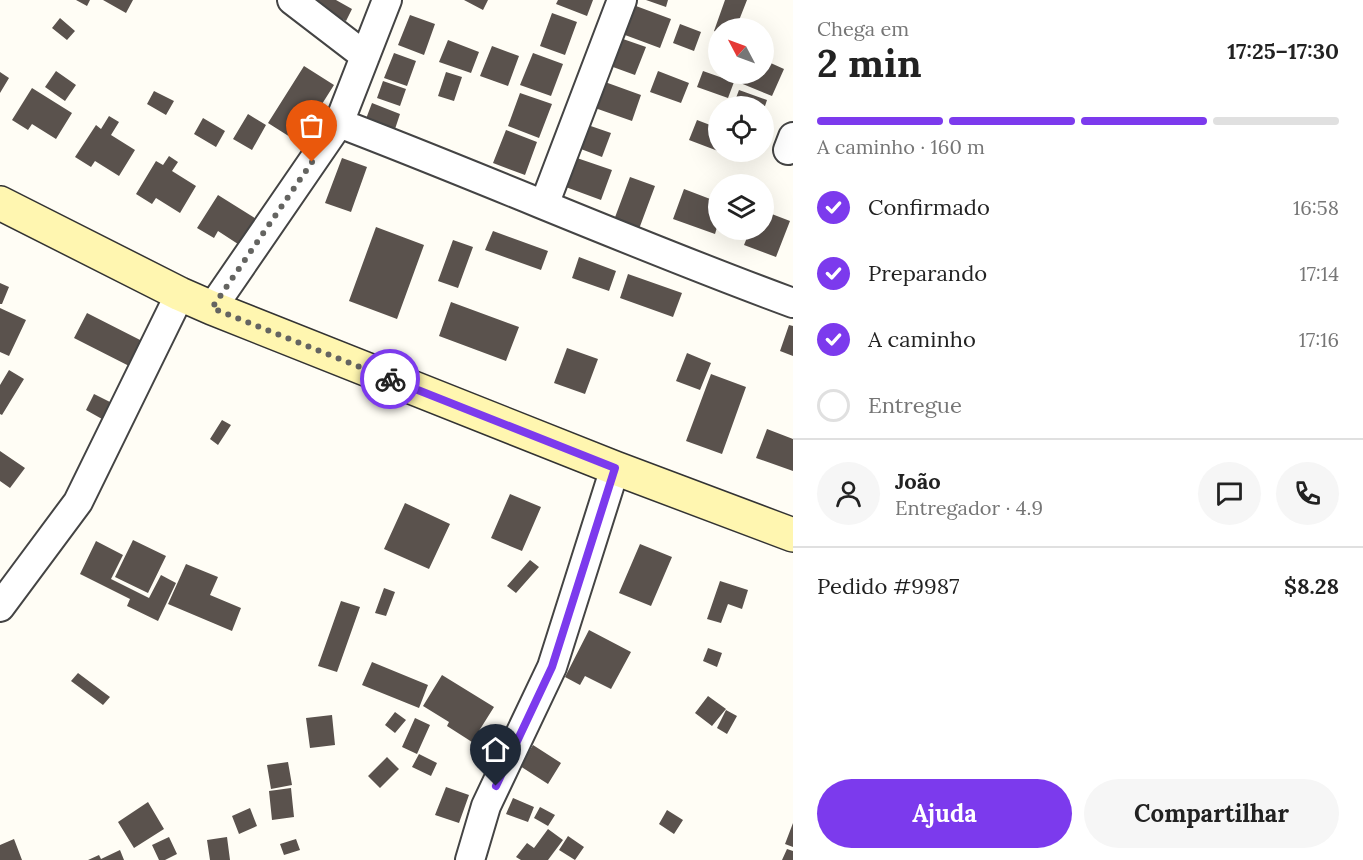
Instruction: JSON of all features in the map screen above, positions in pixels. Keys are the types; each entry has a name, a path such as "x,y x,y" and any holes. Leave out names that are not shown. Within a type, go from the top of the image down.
{"main road":[{"path":"2,208 212,308 615,468 793,535"}],"street":[{"path":"292,0 365,56"},
{"path":"212,308 339,123 387,0"},
{"path":"544,205 622,0"},
{"path":"339,123 793,303"},
{"path":"0,607 78,502 180,294"},
{"path":"470,860 486,806 552,667 615,468"}],"building":[{"path":"76,0 90,0 87,6"},
{"path":"103,0 133,0 126,13"},
{"path":"307,0 336,0 352,9 346,21"},
{"path":"464,0 488,0 483,10"},
{"path":"558,0 593,0 587,16 556,4"},
{"path":"646,0 668,0 666,7"},
{"path":"725,0 747,0 740,18 719,18"},
{"path":"636,6 671,19 660,48 625,35"},
{"path":"552,13 577,22 565,55 540,46"},
{"path":"410,15 435,24 424,55 398,45"},
{"path":"60,18 75,31 67,40 52,28"},
{"path":"680,24 701,32 694,51 673,43"},
{"path":"623,39 646,47 635,75 613,67"},
{"path":"448,40 479,52 471,73 439,62"},
{"path":"492,46 519,56 508,86 480,76"},
{"path":"394,53 416,61 407,86 384,78"},
{"path":"533,53 563,64 551,96 520,85"},
{"path":"774,64 784,69 772,96 743,84 774,84"},
{"path":"304,66 334,85 298,142 268,123"},
{"path":"56,71 76,85 65,101 45,87"},
{"path":"658,71 689,83 681,103 650,92"},
{"path":"703,71 708,73 708,84 733,84 729,96 697,87"},
{"path":"0,72 9,78 0,93"},
{"path":"446,72 462,77 454,101 438,96"},
{"path":"383,81 406,89 400,106 377,98"},
{"path":"605,82 641,95 632,121 595,108"},
{"path":"32,88 72,113 56,139 32,124 28,130 12,120"},
{"path":"739,90 756,96 737,96"},
{"path":"154,91 174,101 166,115 147,104"},
{"path":"520,93 552,104 539,138 508,126"},
{"path":"372,103 400,114 393,135 364,124"},
{"path":"248,114 266,125 252,150 233,139"},
{"path":"109,116 119,122 111,135 135,150 119,176 95,161 91,167 75,157 96,125 101,129"},
{"path":"203,118 225,131 216,147 194,134"},
{"path":"697,120 708,124 708,147 689,140"},
{"path":"582,123 611,133 602,157 573,146"},
{"path":"506,130 537,142 525,175 493,163"},
{"path":"169,156 178,162 172,171 196,186 180,213 156,198 152,204 136,194 156,161 163,165"},
{"path":"574,157 612,170 601,200 563,186"},
{"path":"342,158 367,167 351,212 325,203"},
{"path":"630,177 655,186 639,229 614,220"},
{"path":"684,189 708,198 708,232 673,219"},
{"path":"218,195 258,220 241,246 218,231 214,238 197,228"},
{"path":"774,215 790,221 776,257 744,245 746,240 774,240"},
{"path":"376,227 424,245 397,319 349,301"},
{"path":"493,231 548,251 541,270 485,250"},
{"path":"453,240 473,247 458,288 438,281"},
{"path":"579,257 616,271 609,291 572,278"},
{"path":"628,274 682,293 673,317 620,298"},
{"path":"0,283 9,287 2,304 0,304"},
{"path":"451,302 519,327 506,361 439,336"},
{"path":"0,308 26,320 9,356 0,352"},
{"path":"87,313 148,344 135,369 74,338"},
{"path":"789,325 793,326 793,356 780,351"},
{"path":"567,348 598,359 585,394 554,383"},
{"path":"687,353 711,363 700,390 676,381"},
{"path":"9,370 24,379 2,415 0,414 0,385"},
{"path":"711,374 746,387 722,454 686,441"},
{"path":"94,394 110,402 102,419 86,410"},
{"path":"222,420 231,425 218,445 210,439"},
{"path":"767,429 793,439 793,471 756,458"},
{"path":"0,451 25,468 10,488 0,481"},
{"path":"510,494 541,507 522,551 491,538"},
{"path":"405,503 450,524 429,569 384,549"},
{"path":"133,540 166,556 148,593 115,577"},
{"path":"96,541 123,555 111,579 149,598 161,575 176,583 158,621 127,606 130,599 80,574"},
{"path":"640,544 672,557 651,606 619,593"},
{"path":"530,560 539,567 516,593 507,586"},
{"path":"186,564 218,577 210,595 241,608 232,631 168,604"},
{"path":"720,581 748,590 742,609 728,604 721,623 707,619"},
{"path":"384,588 395,592 386,616 375,613"},
{"path":"341,601 360,607 337,672 318,666"},
{"path":"589,630 631,652 611,689 585,676 580,685 565,677"},
{"path":"708,648 722,653 717,667 703,661"},
{"path":"372,662 428,685 419,708 362,685"},
{"path":"78,673 110,697 103,705 71,681"},
{"path":"442,675 494,707 472,742 447,726 449,722 423,706"},
{"path":"708,696 726,709 712,726 695,713"},
{"path":"726,710 737,716 727,734 717,728"},
{"path":"395,712 406,720 395,733 385,725"},
{"path":"332,715 335,745 310,748 306,718"},
{"path":"415,718 430,725 417,754 402,747"},
{"path":"533,745 561,763 548,784 520,766"},
{"path":"419,754 437,763 431,776 412,767"},
{"path":"387,757 399,769 380,788 368,776"},
{"path":"288,762 292,785 271,789 267,765"},
{"path":"446,787 469,795 459,823 435,815"},
{"path":"291,788 294,817 272,820 269,791"},
{"path":"513,798 534,807 528,822 506,814"},
{"path":"148,802 164,829 134,848 118,822"},
{"path":"540,807 555,815 548,826 534,818"},
{"path":"250,808 257,826 239,834 232,816"},
{"path":"667,810 683,820 674,834 659,824"},
{"path":"793,823 793,847 785,844"},
{"path":"548,829 563,840 548,860 521,860 516,857 527,843 534,848"},
{"path":"568,836 584,847 575,860 559,850"},
{"path":"169,837 177,854 165,860 159,860 152,845"},
{"path":"227,837 230,860 210,860 207,840"},
{"path":"14,839 22,860 0,860 0,845"},
{"path":"296,839 300,850 284,855 280,844"},
{"path":"787,849 793,851 793,860 782,860"},
{"path":"120,850 124,860 88,860 99,855 101,859"}],"way so far":[{"path":"312,162 212,308 390,379"}],"route":[{"path":"390,379 615,468 552,667 496,786"}]}
